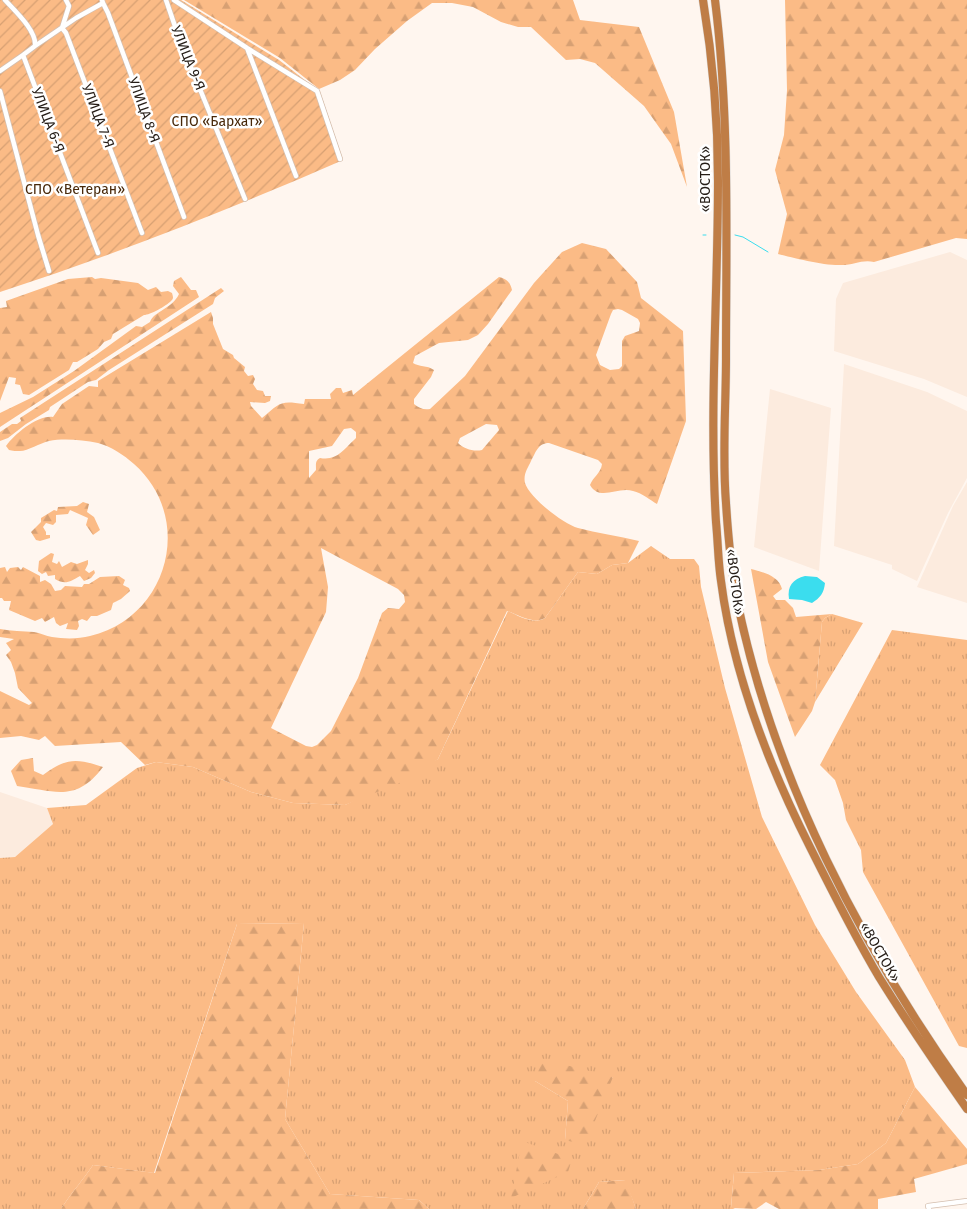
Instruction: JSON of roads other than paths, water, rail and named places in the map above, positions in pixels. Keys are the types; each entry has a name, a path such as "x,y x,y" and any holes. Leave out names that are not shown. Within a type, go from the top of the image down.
{"highway":[{"name":"«ВОСТОК»","path":"703,0 712,71 718,180 713,401 714,490 721,580 728,625 757,724 792,811 832,892 879,976 967,1109"},
{"name":"«ВОСТОК»","path":"715,0 727,141 726,361 723,442 726,502 737,598 751,661 773,734 824,855 886,970 967,1095"}],"street":[{"path":"5,0 34,35 36,40 35,46"},
{"path":"66,0 70,6"},
{"path":"62,28 74,0"},
{"name":"УЛИЦА 9-Я","path":"166,0 179,38 245,199"},
{"path":"174,0 317,91 340,159"},
{"path":"0,71 76,18 103,2"},
{"name":"УЛИЦА 8-Я","path":"103,2 184,217"},
{"name":"УЛИЦА 7-Я","path":"62,28 66,33 142,233"},
{"path":"247,48 296,176"},
{"name":"УЛИЦА 6-Я","path":"23,55 98,252"},
{"path":"0,91 49,271"},
{"path":"929,1209 928,1206 967,1201"}],"water":[{"path":"805,576 817,577 825,583 821,595 812,603 789,599 789,590 794,581"}],"waterway":[{"path":"735,235 743,237 768,252"}],"park label":[{"name":"СПО «Бархат»","path":"217,121"},
{"name":"СПО «Ветеран»","path":"75,189"}]}
